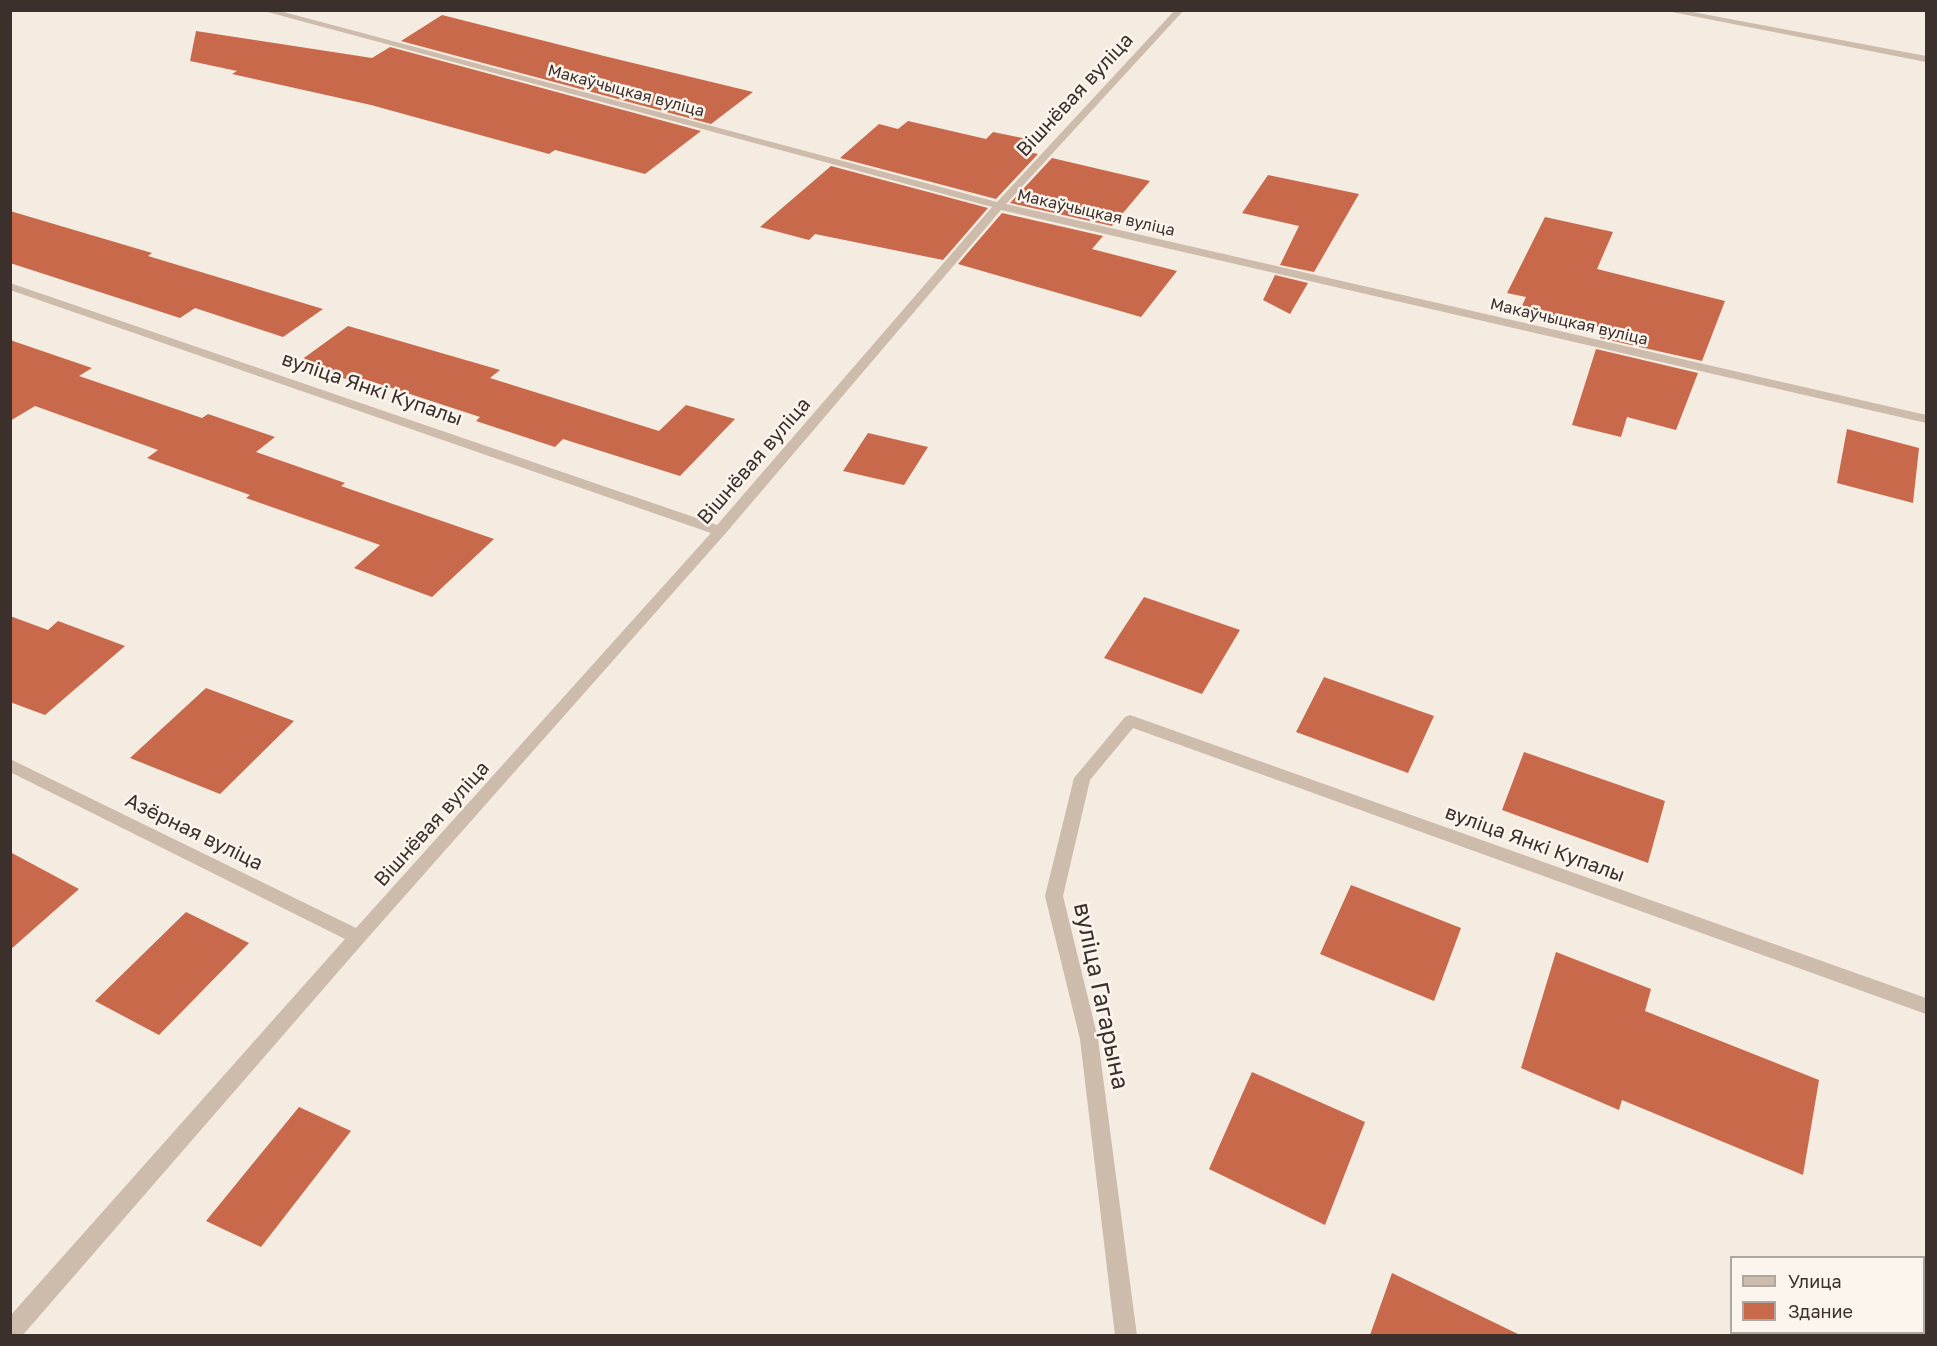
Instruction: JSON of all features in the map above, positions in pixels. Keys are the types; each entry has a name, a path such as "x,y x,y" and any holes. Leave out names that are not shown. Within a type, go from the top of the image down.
{"street":[{"name":"Макаўчыцкая вуліца","path":"264,10 999,206 1926,419"},
{"name":"Вішнёвая вуліца","path":"10,1333 358,937 720,531 999,206 1180,10"},
{"path":"1666,10 1926,59"},
{"name":"вуліца Янкі Купалы","path":"10,286 720,531"},
{"name":"вуліца Янкі Купалы","path":"1130,721 1926,1006"},
{"name":"вуліца Гагарына","path":"1126,1335 1089,1039 1054,896 1082,778 1130,721"},
{"name":"Азёрная вуліца","path":"10,765 358,937"}],"building":[{"path":"442,15 753,92 711,124 401,41"},
{"path":"196,31 372,58 390,47 701,131 645,174 555,150 549,154 371,105 232,74 237,71 190,61"},
{"path":"908,121 986,139 993,132 1037,141 1028,152 1038,154 996,199 840,158 879,124 898,129"},
{"path":"1052,158 1150,181 1112,226 1010,203"},
{"path":"831,166 988,208 943,260 815,234 809,240 760,227"},
{"path":"1268,175 1359,194 1314,272 1280,265 1299,226 1242,213"},
{"path":"10,211 152,253 148,256 323,309 283,337 195,308 180,318 10,263"},
{"path":"1002,213 1103,236 1092,249 1177,271 1141,317 958,264"},
{"path":"1545,217 1613,232 1597,269 1725,301 1702,361 1600,338 1603,328 1521,308 1526,297 1507,293"},
{"path":"1275,275 1308,283 1290,314 1263,300"},
{"path":"348,326 500,370 490,378 659,431 686,405 735,419 680,476 563,439 555,447 476,421 480,417 364,379 358,383 297,363"},
{"path":"10,340 92,368 79,376 202,418 208,414 275,437 256,452 345,483 341,486 494,539 432,597 354,568 380,545 246,498 250,495 147,458 158,450 35,406 10,421"},
{"path":"1596,349 1698,373 1676,430 1627,417 1621,437 1572,425"},
{"path":"1847,429 1919,448 1913,503 1837,483"},
{"path":"868,433 928,447 904,485 843,471"},
{"path":"1144,597 1240,630 1202,694 1104,658"},
{"path":"10,616 48,630 58,621 125,646 45,715 10,702"},
{"path":"1324,677 1434,716 1408,773 1296,732"},
{"path":"206,688 294,721 220,794 130,758"},
{"path":"1524,752 1665,801 1648,863 1502,810"},
{"path":"10,852 79,889 10,950"},
{"path":"1351,885 1461,928 1434,1001 1320,954"},
{"path":"186,912 249,943 159,1035 95,1001"},
{"path":"1556,952 1651,989 1645,1011 1819,1080 1803,1175 1622,1100 1619,1110 1521,1068"},
{"path":"1252,1072 1365,1122 1325,1225 1209,1169"},
{"path":"299,1107 351,1131 261,1247 206,1221"},
{"path":"1392,1273 1520,1335 1370,1335"}]}
